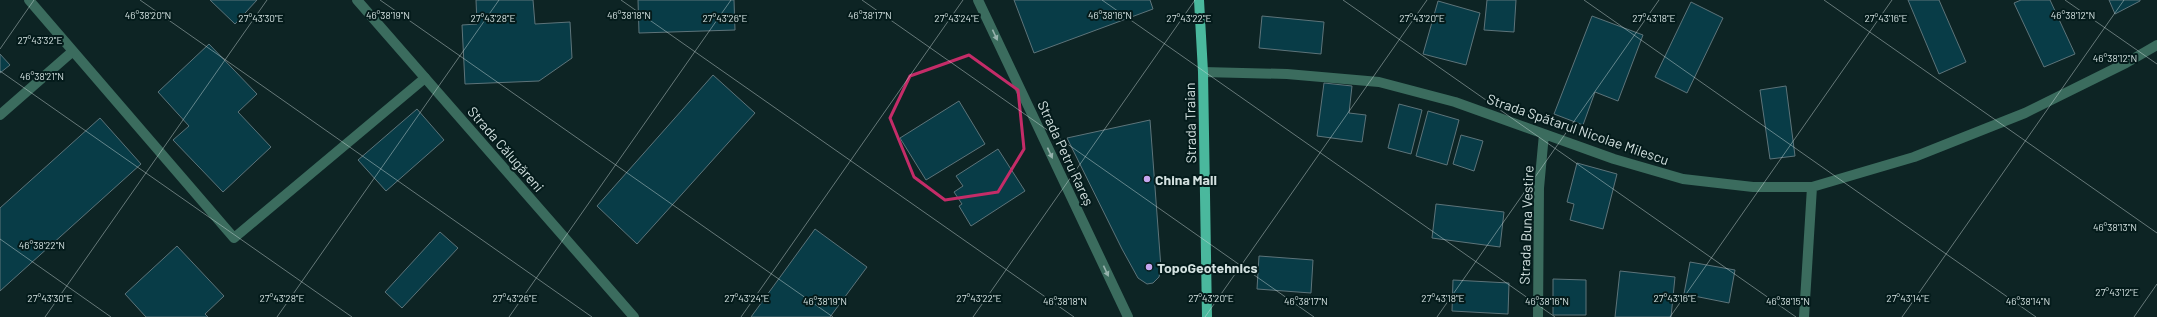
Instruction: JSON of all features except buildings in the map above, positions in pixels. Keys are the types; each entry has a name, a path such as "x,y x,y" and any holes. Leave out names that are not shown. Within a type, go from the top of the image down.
{"main road":[{"name":"Strada Traian","path":"1199,0 1203,72 1207,317"}],"street":[{"path":"29,0 234,238 425,78"},
{"name":"Strada Călugăreni","path":"356,0 634,317"},
{"name":"Strada Petru Rareș","path":"978,0 1128,317"},
{"name":"Strada Spătarul Nicolae Milescu","path":"1203,72 1287,74 1379,82 1455,102 1614,159 1683,179 1753,188 1812,187 1914,157 2025,113 2126,63 2157,45"},
{"path":"0,115 73,51"},
{"name":"Strada Buna Vestire","path":"1538,317 1539,195 1544,134"},
{"path":"1804,317 1812,187"}],"highlighted area":[{"path":"969,55 1018,90 1024,149 998,192 945,200 914,177 890,118 910,76"}],"place":[{"name":"China Mall","path":"1147,179"},
{"name":"TopoGeotehnics","path":"1149,267"}]}
